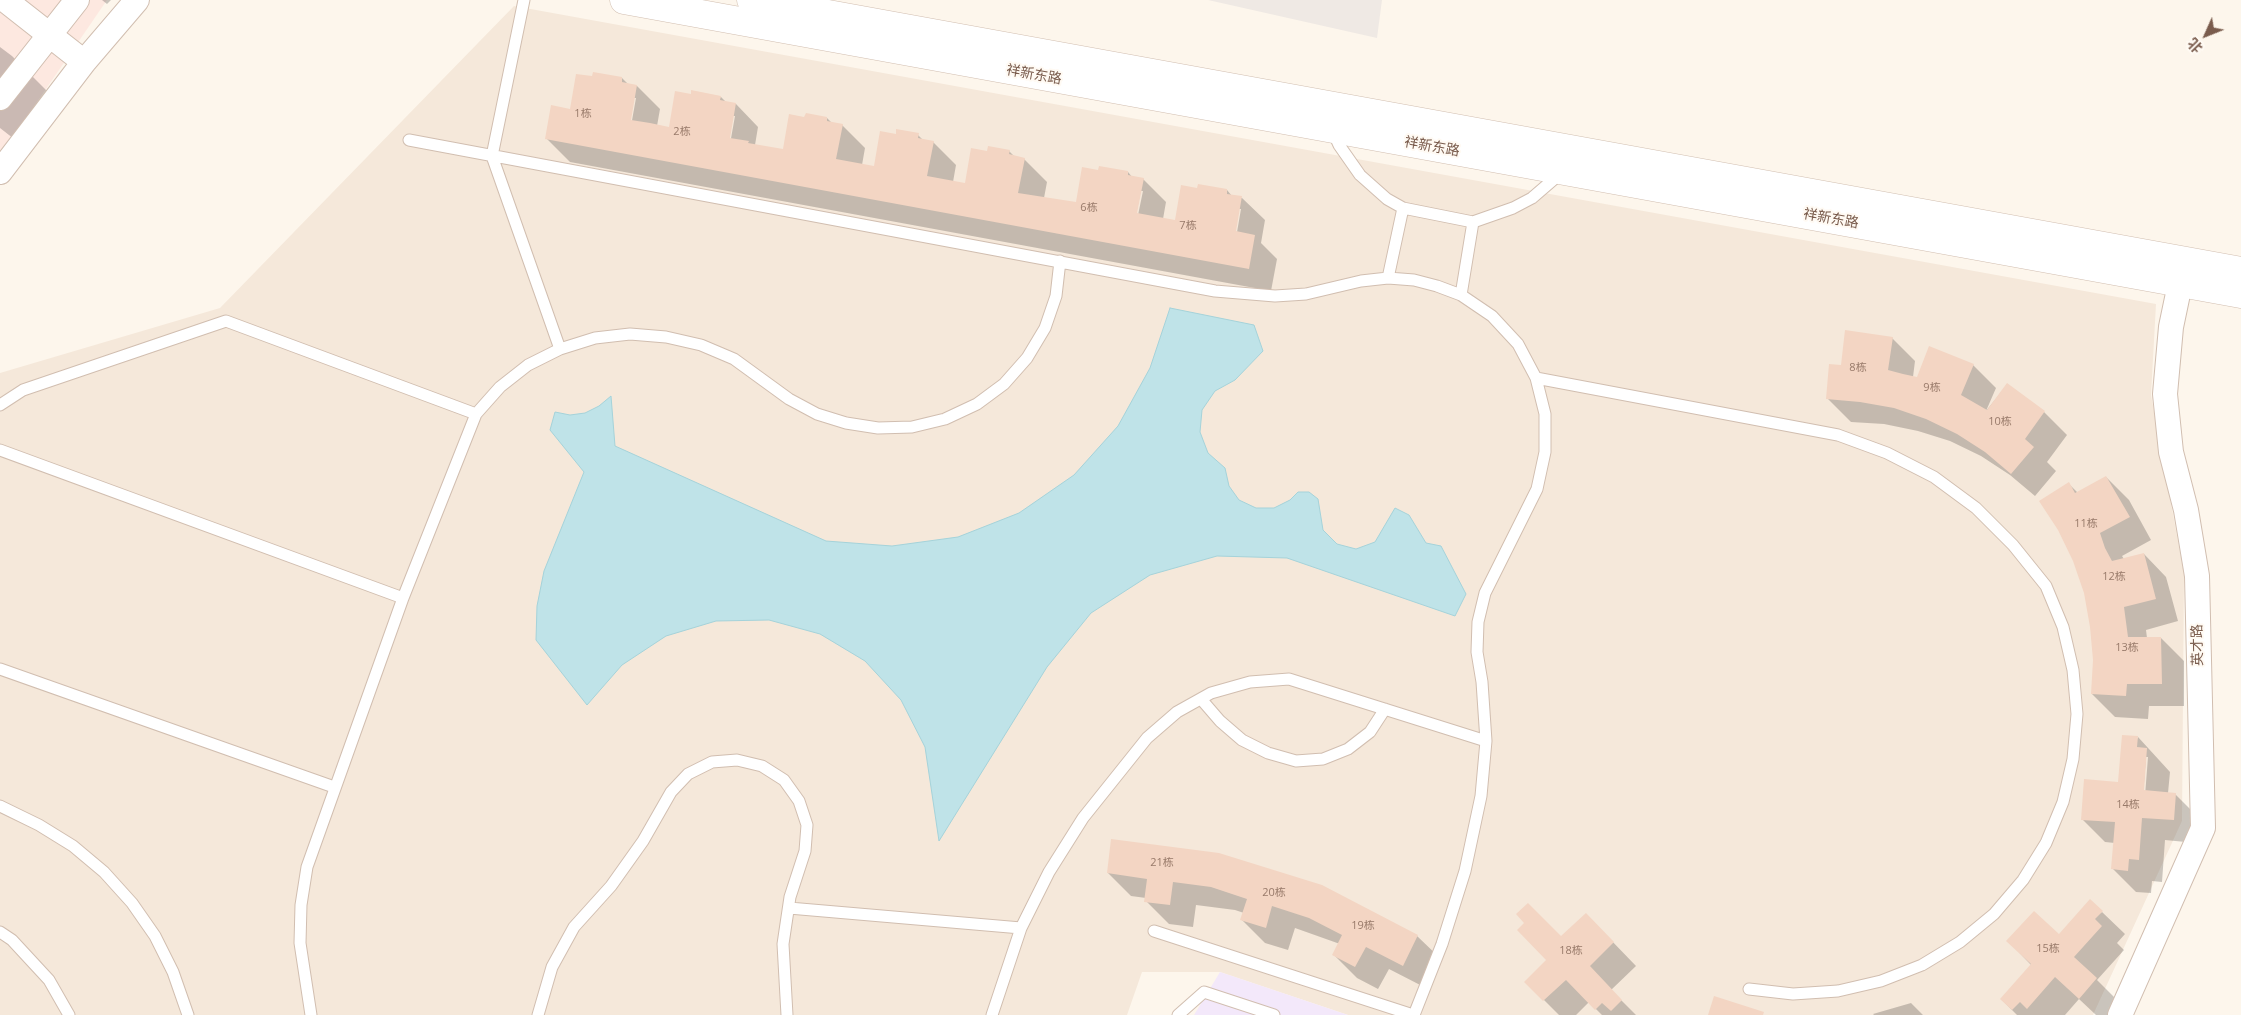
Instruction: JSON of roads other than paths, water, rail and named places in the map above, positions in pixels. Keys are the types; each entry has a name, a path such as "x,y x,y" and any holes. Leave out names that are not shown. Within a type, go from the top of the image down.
{"street":[{"path":"5,0 84,62"},
{"path":"0,98 51,36 77,0"},
{"path":"0,172 84,62 137,0"},
{"name":"祥新东路","path":"624,0 832,17 2183,272 2241,294"},
{"name":"祥新东路","path":"751,0 1331,128 1564,171 2183,272 2241,271"},
{"name":"英才路","path":"2120,1015 2203,828 2197,576 2186,510 2172,452 2165,394 2171,327 2183,272"}],"lane":[{"path":"524,0 492,156 560,349"},
{"path":"1331,128 1339,145 1360,175 1387,199 1403,208 1474,222 1520,205 1549,185 1564,171"},
{"path":"409,140 1215,291 1245,295 1306,294 1361,281 1388,278 1414,280 1438,286 1461,295 1492,316 1518,344 1536,378 1545,414 1545,452 1537,489 1485,593 1478,622 1477,652 1483,692 1486,741 1481,796 1465,871 1442,944 1414,1015 1154,931"},
{"path":"1388,278 1403,208"},
{"path":"1461,295 1474,222"},
{"path":"311,1015 300,943 301,905 307,867 402,598 476,414 500,387 528,365 560,349 595,338 630,334 666,337 701,345 734,359 789,399 817,414 846,423 878,428 912,427 945,419 977,404 1004,384 1027,358 1045,328 1053,304 1060,262"},
{"path":"0,405 23,390 226,321 476,414"},
{"path":"1536,378 1838,435 1888,453 1934,477 1969,503 2014,544 2046,586 2063,627 2074,670 2077,714 2073,759 2063,802 2046,843 2023,880 1994,914 1960,942 1922,965 1881,981 1838,991 1793,994 1749,989"},
{"path":"0,450 402,598"},
{"path":"0,669 334,787"},
{"path":"992,1015 1021,928 1049,872 1083,818 1146,738 1177,712 1212,693 1250,682 1290,679 1486,741"},
{"path":"1201,699 1220,721 1242,740 1268,753 1296,761 1323,759 1348,749 1370,732 1385,709"},
{"path":"538,1015 552,967 574,927 611,886 638,848 670,792 688,774 712,762 737,760 762,766 784,780 799,801 807,825 805,851 790,897 784,944 787,1015"},
{"path":"0,806 39,825 73,846 104,872 132,902 155,936 174,972 188,1015"},
{"path":"789,908 1021,928"},
{"path":"0,932 12,940 49,980 69,1015"},
{"path":"1178,1015 1204,992 1274,1015"}],"water":[{"path":"1170,308 1254,325 1263,351 1235,380 1215,391 1202,410 1200,432 1208,453 1225,468 1229,486 1239,500 1256,508 1274,508 1290,500 1298,492 1309,492 1318,499 1323,530 1337,544 1356,549 1375,542 1395,508 1409,515 1426,543 1441,546 1466,594 1455,616 1287,558 1217,556 1150,575 1091,613 1047,667 939,841 925,747 901,700 865,661 820,634 769,620 716,621 666,636 622,665 587,705 536,640 537,606 544,571 584,472 550,430 555,412 570,415 585,413 599,406 611,396 615,446 826,541 892,546 958,537 1019,513 1074,475 1118,426 1150,368"}]}
